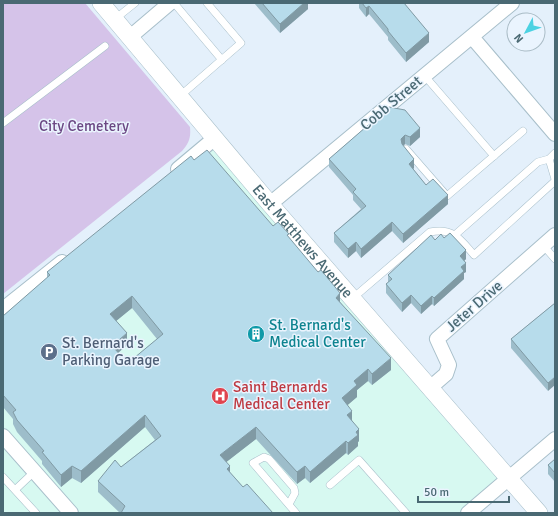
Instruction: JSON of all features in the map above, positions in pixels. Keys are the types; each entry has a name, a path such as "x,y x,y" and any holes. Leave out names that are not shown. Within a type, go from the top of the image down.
{"street":[{"name":"East Matthews Avenue","path":"101,3 270,204 539,513"},
{"path":"130,37 170,3"},
{"name":"Cobb Street","path":"270,204 379,118 424,75 512,3"},
{"path":"472,37 555,134"},
{"path":"165,179 215,138"},
{"name":"Jeter Drive","path":"431,388 446,374 449,365 448,359 437,339 555,235"},
{"path":"3,309 71,254"},
{"path":"3,436 71,513"},
{"path":"468,513 555,439"}],"lane":[{"path":"115,20 135,3"},
{"path":"174,3 222,60"},
{"path":"179,96 241,43 207,3"},
{"path":"4,120 105,46"},
{"path":"424,75 494,156"},
{"path":"406,149 447,196 523,131"},
{"path":"456,234 538,162 549,159 555,153"},
{"path":"353,298 430,232 439,230 456,234 474,255 555,180 549,159"},
{"path":"544,245 555,259"},
{"path":"289,504 295,493 294,488 269,459 264,457 253,463 296,513"},
{"path":"330,485 359,460 406,513"},
{"path":"16,489 34,472"},
{"path":"3,477 16,489 36,513"}],"shaded area":[{"name":"Saint Bernards Medical Center","path":"214,141 509,478 468,513 3,513 3,315"}],"green space":[{"name":"City Cemetery","path":"3,3 85,3 190,127 190,137 182,151 3,294"}],"building":[{"path":"262,3 304,3 280,24"},
{"path":"362,3 404,3 429,33 406,53 369,6 366,8"},
{"path":"389,107 405,110 420,128 410,137 405,135 401,139 402,144 414,159 409,164 426,185 433,179 448,195 403,234 392,222 361,249 356,242 348,249 334,233 366,206 353,192 356,189 329,159"},
{"name":"Saint Bernards Medical Center","path":"207,150 273,226 278,222 318,272 321,270 340,293 336,298 391,358 372,374 368,369 354,381 357,385 342,398 352,411 347,415 359,429 356,432 358,435 348,443 346,441 310,472 305,466 297,472 256,427 220,455 230,466 227,469 243,487 247,484 273,513 121,513 125,506 98,481 115,460 121,467 161,436 145,415 81,471 72,466 61,475 42,452 44,451 17,420 13,412 16,410 3,395 3,316 50,275 47,272 191,156 194,160","holes":["132,296 163,334 128,363 112,346 127,333 110,314"]},
{"path":"450,233 466,250 460,256 466,263 461,267 464,271 434,298 432,296 421,306 411,295 402,303 386,284 392,279 388,275 431,235 435,240 441,234 444,238"},
{"path":"555,303 555,377 548,383 511,339"},
{"path":"555,459 555,473 548,465"}],"place":[{"name":"St. Bernard's Medical Center","path":"256,334"},
{"name":"St. Bernard's Parking Garage","path":"49,352"},
{"name":"Saint Bernards Medical Center","path":"220,396"}]}
